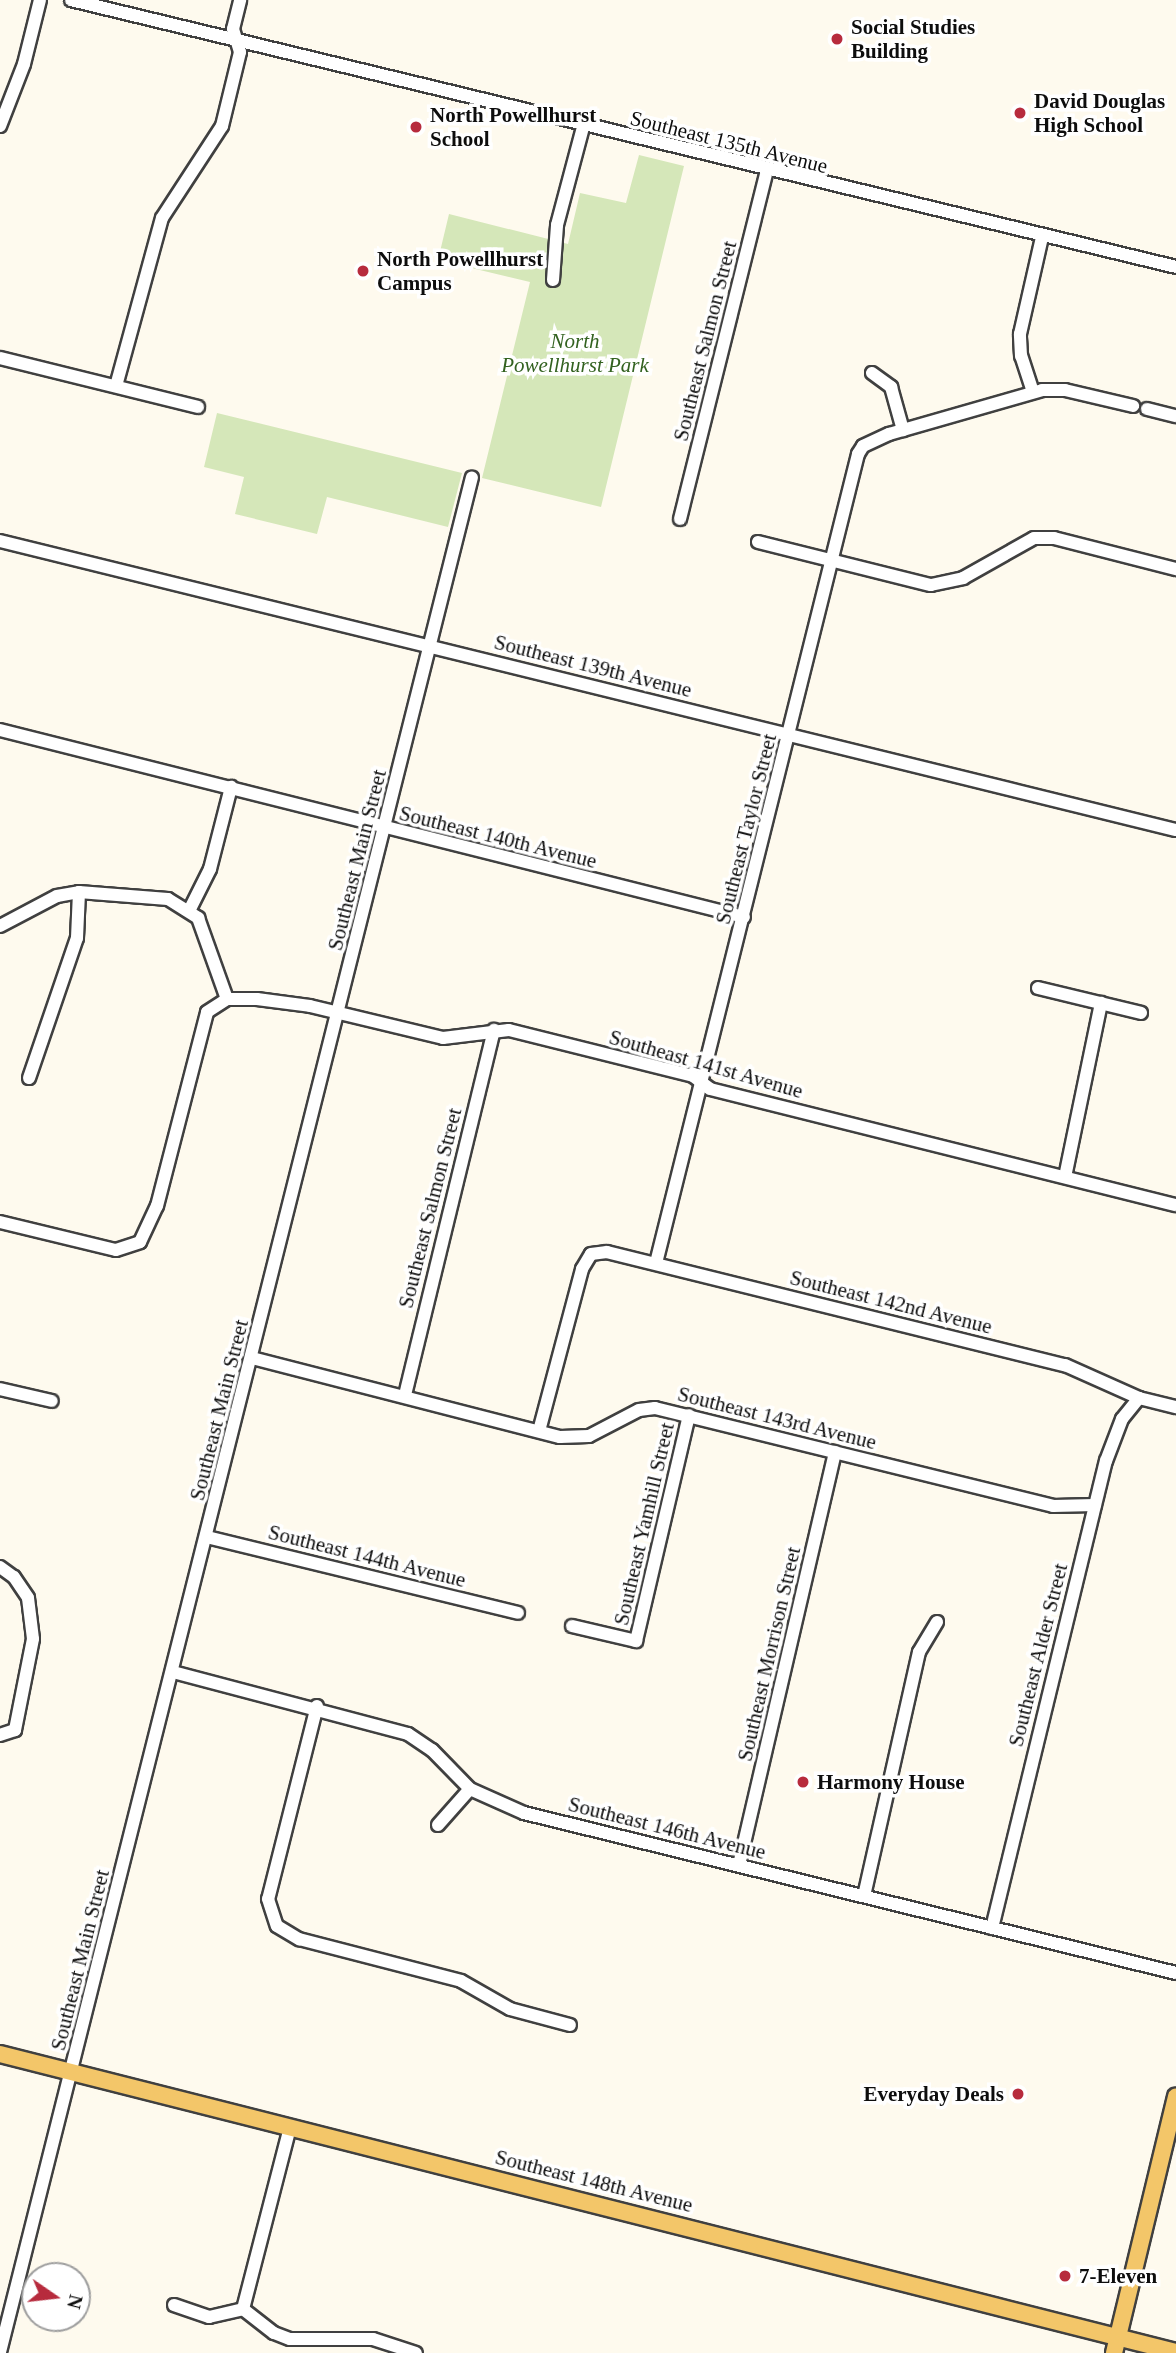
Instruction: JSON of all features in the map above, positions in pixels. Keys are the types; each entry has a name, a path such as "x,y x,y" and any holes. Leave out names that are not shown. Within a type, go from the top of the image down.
{"main road":[{"name":"Southeast 148th Avenue","path":"0,2054 290,2127 1116,2345 1176,2352"},
{"path":"1116,2345 1176,2096"}],"street":[{"path":"0,126 24,64 40,0"},
{"name":"Southeast 135th Avenue","path":"71,0 767,172 1176,267"},
{"path":"116,386 162,219 222,126 240,52 233,29 240,0"},
{"path":"553,280 557,225 583,127"},
{"name":"Southeast Salmon Street","path":"680,519 767,172"},
{"path":"1033,392 1021,356 1020,334 1042,237"},
{"path":"0,358 198,407"},
{"path":"872,373 891,387 903,430"},
{"name":"Southeast Taylor Street","path":"656,1263 858,454 872,440 1033,392 1065,390 1133,406"},
{"path":"1147,409 1176,416"},
{"name":"Southeast Main Street","path":"0,2352 339,1014 472,477"},
{"path":"758,542 832,558 931,585 963,578 1034,538 1054,538 1176,569"},
{"name":"Southeast 139th Avenue","path":"0,541 1176,830"},
{"name":"Southeast 140th Avenue","path":"0,730 231,787 385,829 744,917"},
{"path":"190,909 209,869 231,787"},
{"path":"29,1078 77,938 79,892"},
{"path":"0,926 57,896 79,892 146,894 190,909 204,930 227,999 206,1012 201,1025 150,1227 140,1242 117,1250 0,1222"},
{"path":"1038,988 1141,1013"},
{"name":"Southeast 141st Avenue","path":"227,999 282,1001 443,1038 494,1030 694,1076 710,1089 1176,1205"},
{"path":"1065,1177 1101,1003"},
{"name":"Southeast Salmon Street","path":"405,1395 494,1030"},
{"name":"Southeast 142nd Avenue","path":"539,1431 582,1269 591,1254 607,1252 1065,1365 1139,1398 1176,1407"},
{"name":"Southeast 143rd Avenue","path":"252,1358 576,1439 639,1410 655,1408 1053,1506 1095,1505"},
{"path":"0,1389 52,1401"},
{"name":"Southeast Alder Street","path":"992,1928 1112,1439 1139,1398"},
{"name":"Southeast Yamhill Street","path":"572,1626 636,1641 689,1415"},
{"name":"Southeast Morrison Street","path":"739,1865 835,1452"},
{"name":"Southeast 144th Avenue","path":"206,1537 518,1613"},
{"path":"0,1567 14,1577 28,1598 33,1639 15,1730 0,1735"},
{"path":"864,1896 919,1652 937,1622"},
{"name":"Southeast 146th Avenue","path":"173,1672 317,1706 408,1734 443,1760 470,1789 524,1813 1176,1973"},
{"path":"317,1706 268,1899 277,1926 299,1939 461,1982 510,2009 570,2025"},
{"path":"438,1825 470,1789"},
{"path":"243,2309 290,2127"},
{"path":"174,2305 209,2317 243,2309 290,2339 373,2339 416,2353"}],"green space":[{"name":"North Powellhurst Park","path":"639,155 684,166 601,507 482,478 530,282 438,260 449,214 568,244 580,193 626,203"},
{"path":"217,413 462,473 448,527 327,497 317,534 235,514 244,477 204,467"}],"place":[{"name":"Social Studies Building","path":"837,39"},
{"name":"David Douglas High School","path":"1020,113"},
{"name":"North Powellhurst School","path":"416,127"},
{"name":"North Powellhurst Campus","path":"363,271"},
{"name":"Harmony House","path":"803,1782"},
{"name":"Everyday Deals","path":"1018,2094"},
{"name":"7-Eleven","path":"1065,2276"}]}
